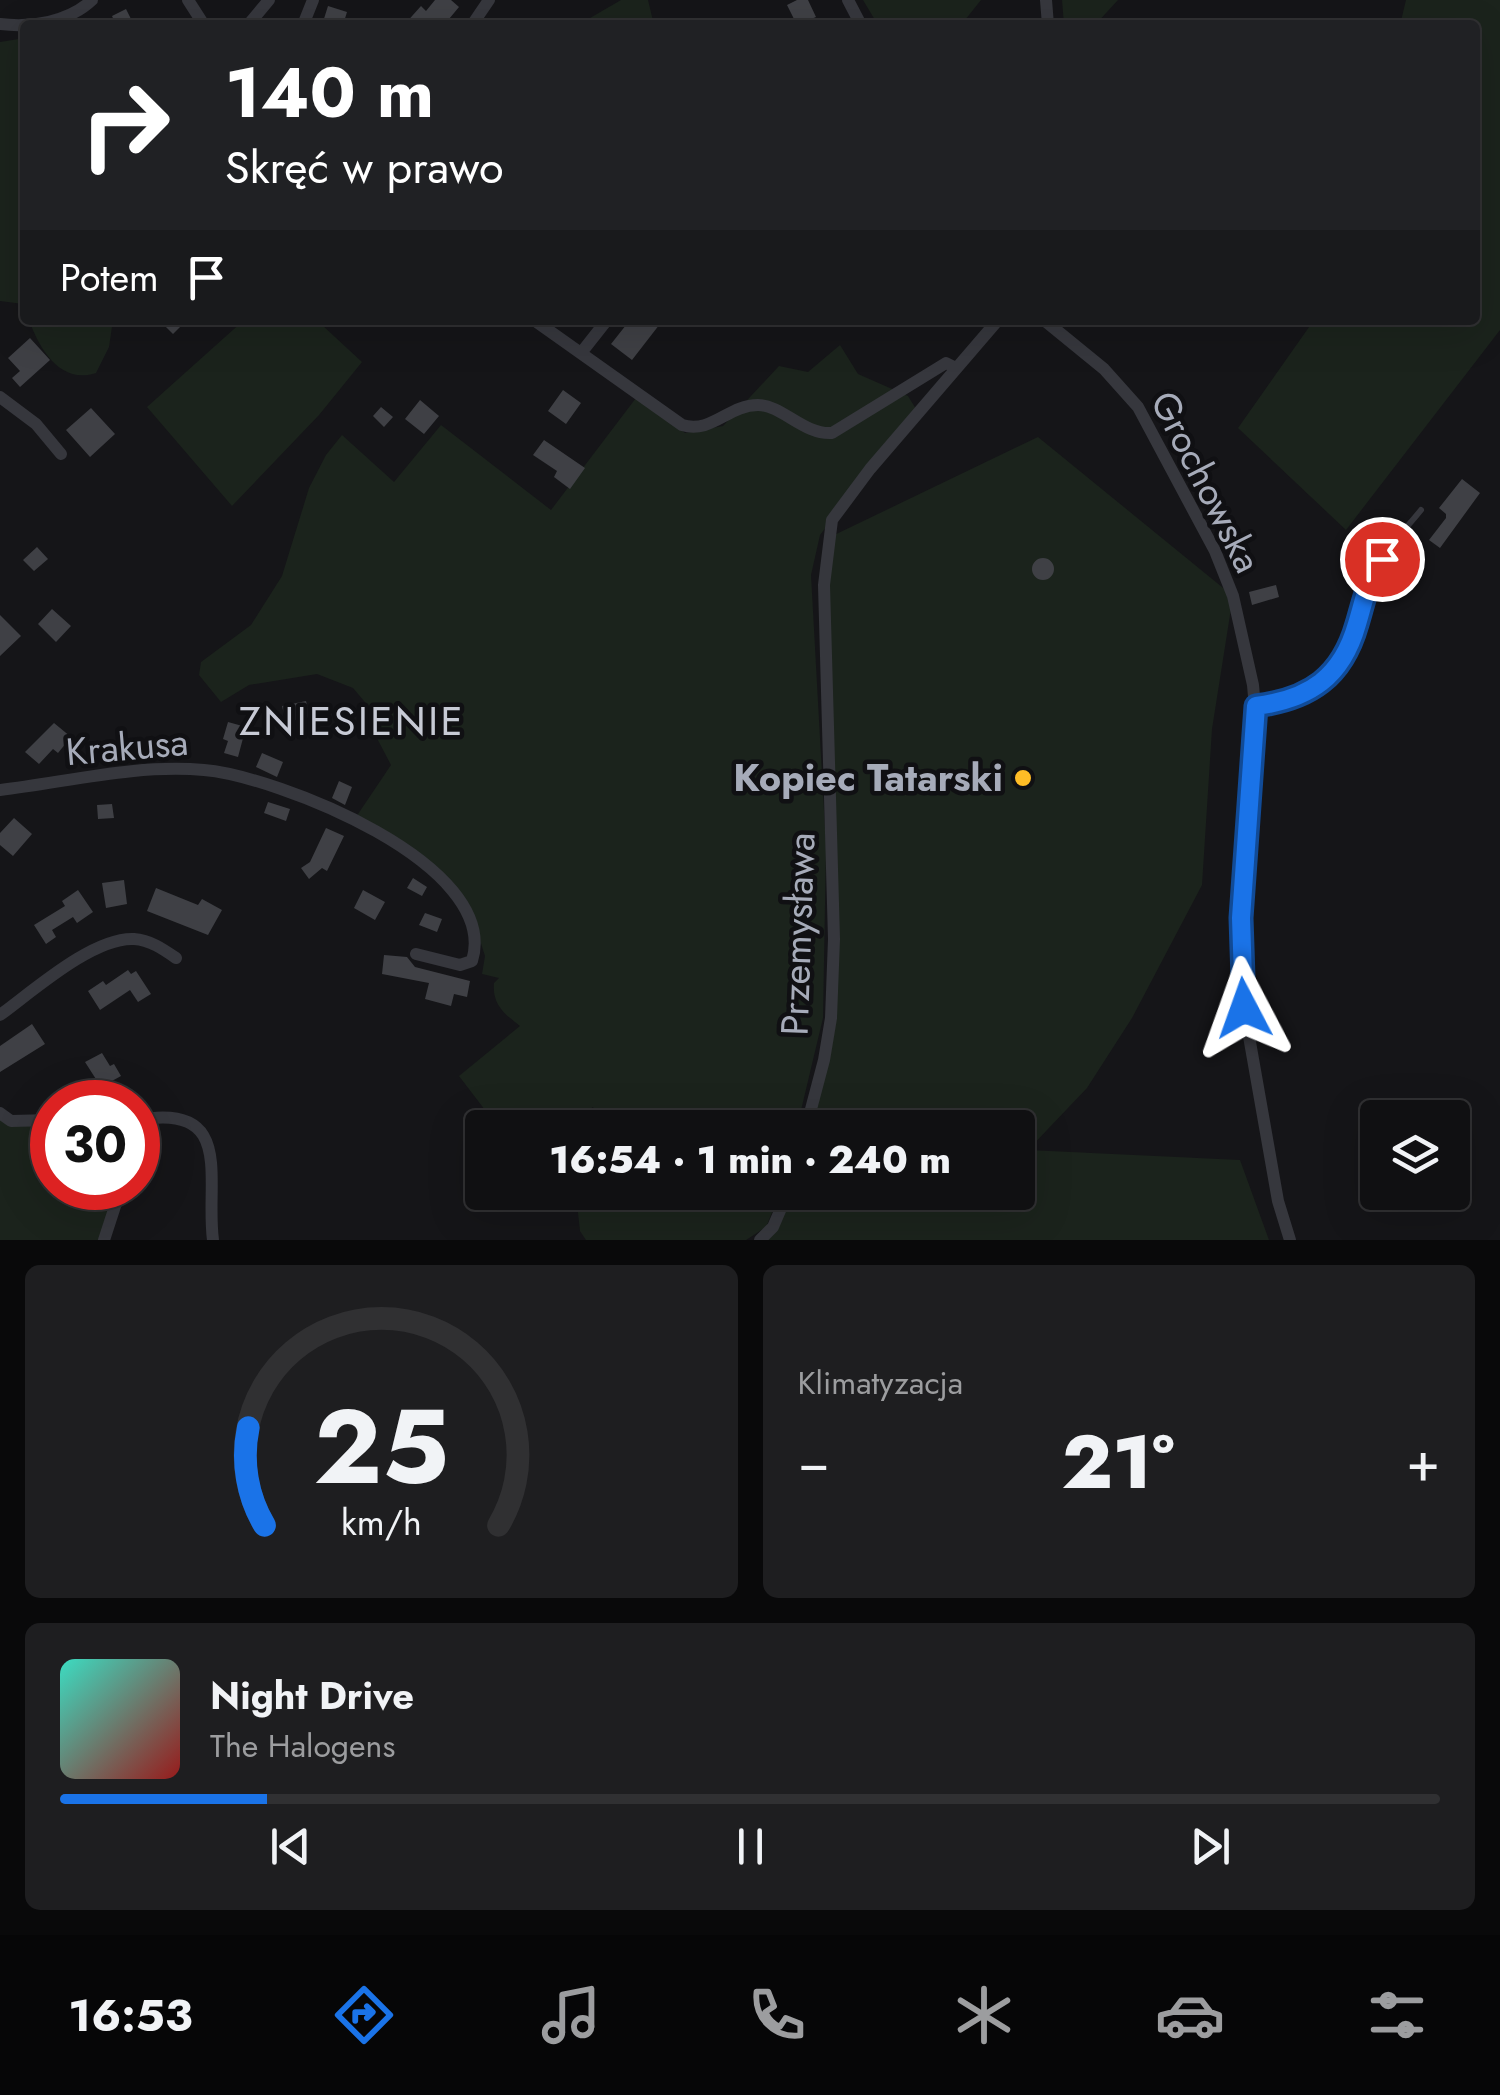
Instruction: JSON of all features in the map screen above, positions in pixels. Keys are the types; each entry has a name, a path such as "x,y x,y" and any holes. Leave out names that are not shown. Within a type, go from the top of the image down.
{"street":[{"path":"55,20 76,14 92,0"},
{"path":"252,20 269,0"},
{"path":"541,325 682,425 693,428 760,404 820,434 832,432 946,363 956,368"},
{"path":"581,353 603,325"},
{"name":"Przemysława","path":"811,1110 831,1018 834,939 824,585 832,520 994,325"},
{"name":"Grochowska","path":"1050,325 1123,388 1160,446 1215,551 1233,596 1256,706 1241,918 1244,1008 1278,1201 1290,1240"},
{"path":"0,397 36,424 60,454"},
{"name":"Krakusa","path":"0,790 162,769 205,770 295,792 396,842 430,867 462,904 476,950 472,961 460,965 416,954"},
{"path":"0,1015 58,973 111,942 137,939 176,958"},
{"path":"0,1113 12,1120 30,1120"},
{"path":"160,1118 190,1122 210,1147 214,1164 209,1209 213,1240"},
{"path":"104,1240 114,1210"},
{"path":"760,1240 773,1226 780,1210"}],"lane":[{"path":"1256,706 1300,694 1337,670 1352,641 1376,568 1421,510"}],"shaded area":[{"path":"621,0 648,0 653,20 587,20"},
{"path":"863,0 981,0 965,20 875,20"},
{"path":"1062,0 1118,0 1100,20 1064,20"},
{"path":"1406,0 1500,0 1500,330 1346,530 1238,428 1310,325 1480,325 1480,20 1401,20"},
{"path":"20,39 20,304 0,301 0,42"},
{"path":"31,325 112,325 109,347 96,373 72,374 62,369 39,342"},
{"path":"238,325 322,325 362,362 319,415 232,506 147,407"},
{"path":"840,345 858,374 908,396 916,409 820,535 811,575 826,847 823,1018 801,1110 485,1110 459,1076 520,1026 497,1003 494,983 499,978 482,974 485,956 472,915 455,886 356,817 391,765 369,723 375,714 353,688 317,674 249,685 221,702 199,675 201,662 251,625 282,576 309,488 326,455 342,435 394,482 441,425 551,510 636,398 685,433 723,426 779,366 808,372"},
{"path":"1038,437 1233,596 1212,729 1202,885 1132,1018 1087,1088 1035,1143 1035,1110 810,1110 831,1018 828,538"},
{"path":"0,1119 30,1121 30,1210 109,1210 99,1240 0,1240"},
{"path":"1035,1150 1240,1160 1269,1240 760,1240 777,1210 1035,1210"},
{"path":"578,1210 773,1210 766,1227 746,1240 586,1240 580,1231"}],"building":[{"path":"435,0 451,0 459,7 448,20 408,20 421,6 426,11"},
{"path":"808,0 816,17 794,20 787,5"},
{"path":"328,6 347,12 345,20 324,20"},
{"path":"126,9 132,20 114,20 112,16"},
{"path":"164,325 182,325 173,334"},
{"path":"626,325 659,325 632,360 611,344"},
{"path":"30,338 50,360 20,387 12,378 20,371 8,358"},
{"path":"563,390 581,403 566,424 548,411"},
{"path":"420,400 439,416 424,434 405,419"},
{"path":"381,407 393,417 384,427 373,416"},
{"path":"91,408 115,434 90,457 66,430"},
{"path":"544,440 585,468 570,489 554,477 557,471 533,455"},
{"path":"1462,479 1480,493 1440,548 1429,540 1446,518 1439,508"},
{"path":"37,547 48,559 34,571 23,560"},
{"path":"1043,558 1051,561 1051,577 1043,580 1035,577 1032,569 1035,561"},
{"path":"1276,585 1279,597 1252,605 1249,592"},
{"path":"52,609 71,626 56,642 38,624"},
{"path":"0,615 21,636 0,656"},
{"path":"306,701 310,717 286,722 282,706"},
{"path":"228,722 246,727 238,757 224,753"},
{"path":"54,723 71,737 58,753 53,749 39,764 25,752"},
{"path":"262,753 283,762 277,777 256,767"},
{"path":"339,781 352,787 345,805 332,798"},
{"path":"268,802 290,809 286,821 264,813"},
{"path":"112,804 114,818 98,819 97,805"},
{"path":"14,818 32,834 13,856 0,845 0,833"},
{"path":"326,828 344,836 327,871 322,868 309,879 301,868 310,862"},
{"path":"413,878 427,887 422,896 407,888"},
{"path":"124,880 127,904 106,908 102,883"},
{"path":"156,888 198,905 202,899 222,910 208,935 147,911"},
{"path":"78,890 93,912 77,923 73,917 52,930 56,937 46,944 34,925 65,906 62,901"},
{"path":"363,890 385,902 375,920 354,908"},
{"path":"425,913 442,919 437,932 419,925"},
{"path":"384,955 407,957 415,967 470,981 467,997 454,994 451,1006 425,999 429,983 382,974"},
{"path":"128,970 131,974 136,971 151,994 138,1002 130,990 100,1010 88,991 103,981 106,985"},
{"path":"32,1024 45,1044 0,1072 0,1046"},
{"path":"102,1053 121,1076 97,1080 85,1062"}],"place":[{"name":"Kopiec Tatarski","path":"1023,778"}],"district":[{"name":"ZNIESIENIE","path":"352,721"}],"route":[{"path":"1244,1008 1241,918 1256,706 1300,694 1337,670 1352,641 1371,577 1382,559"}]}
